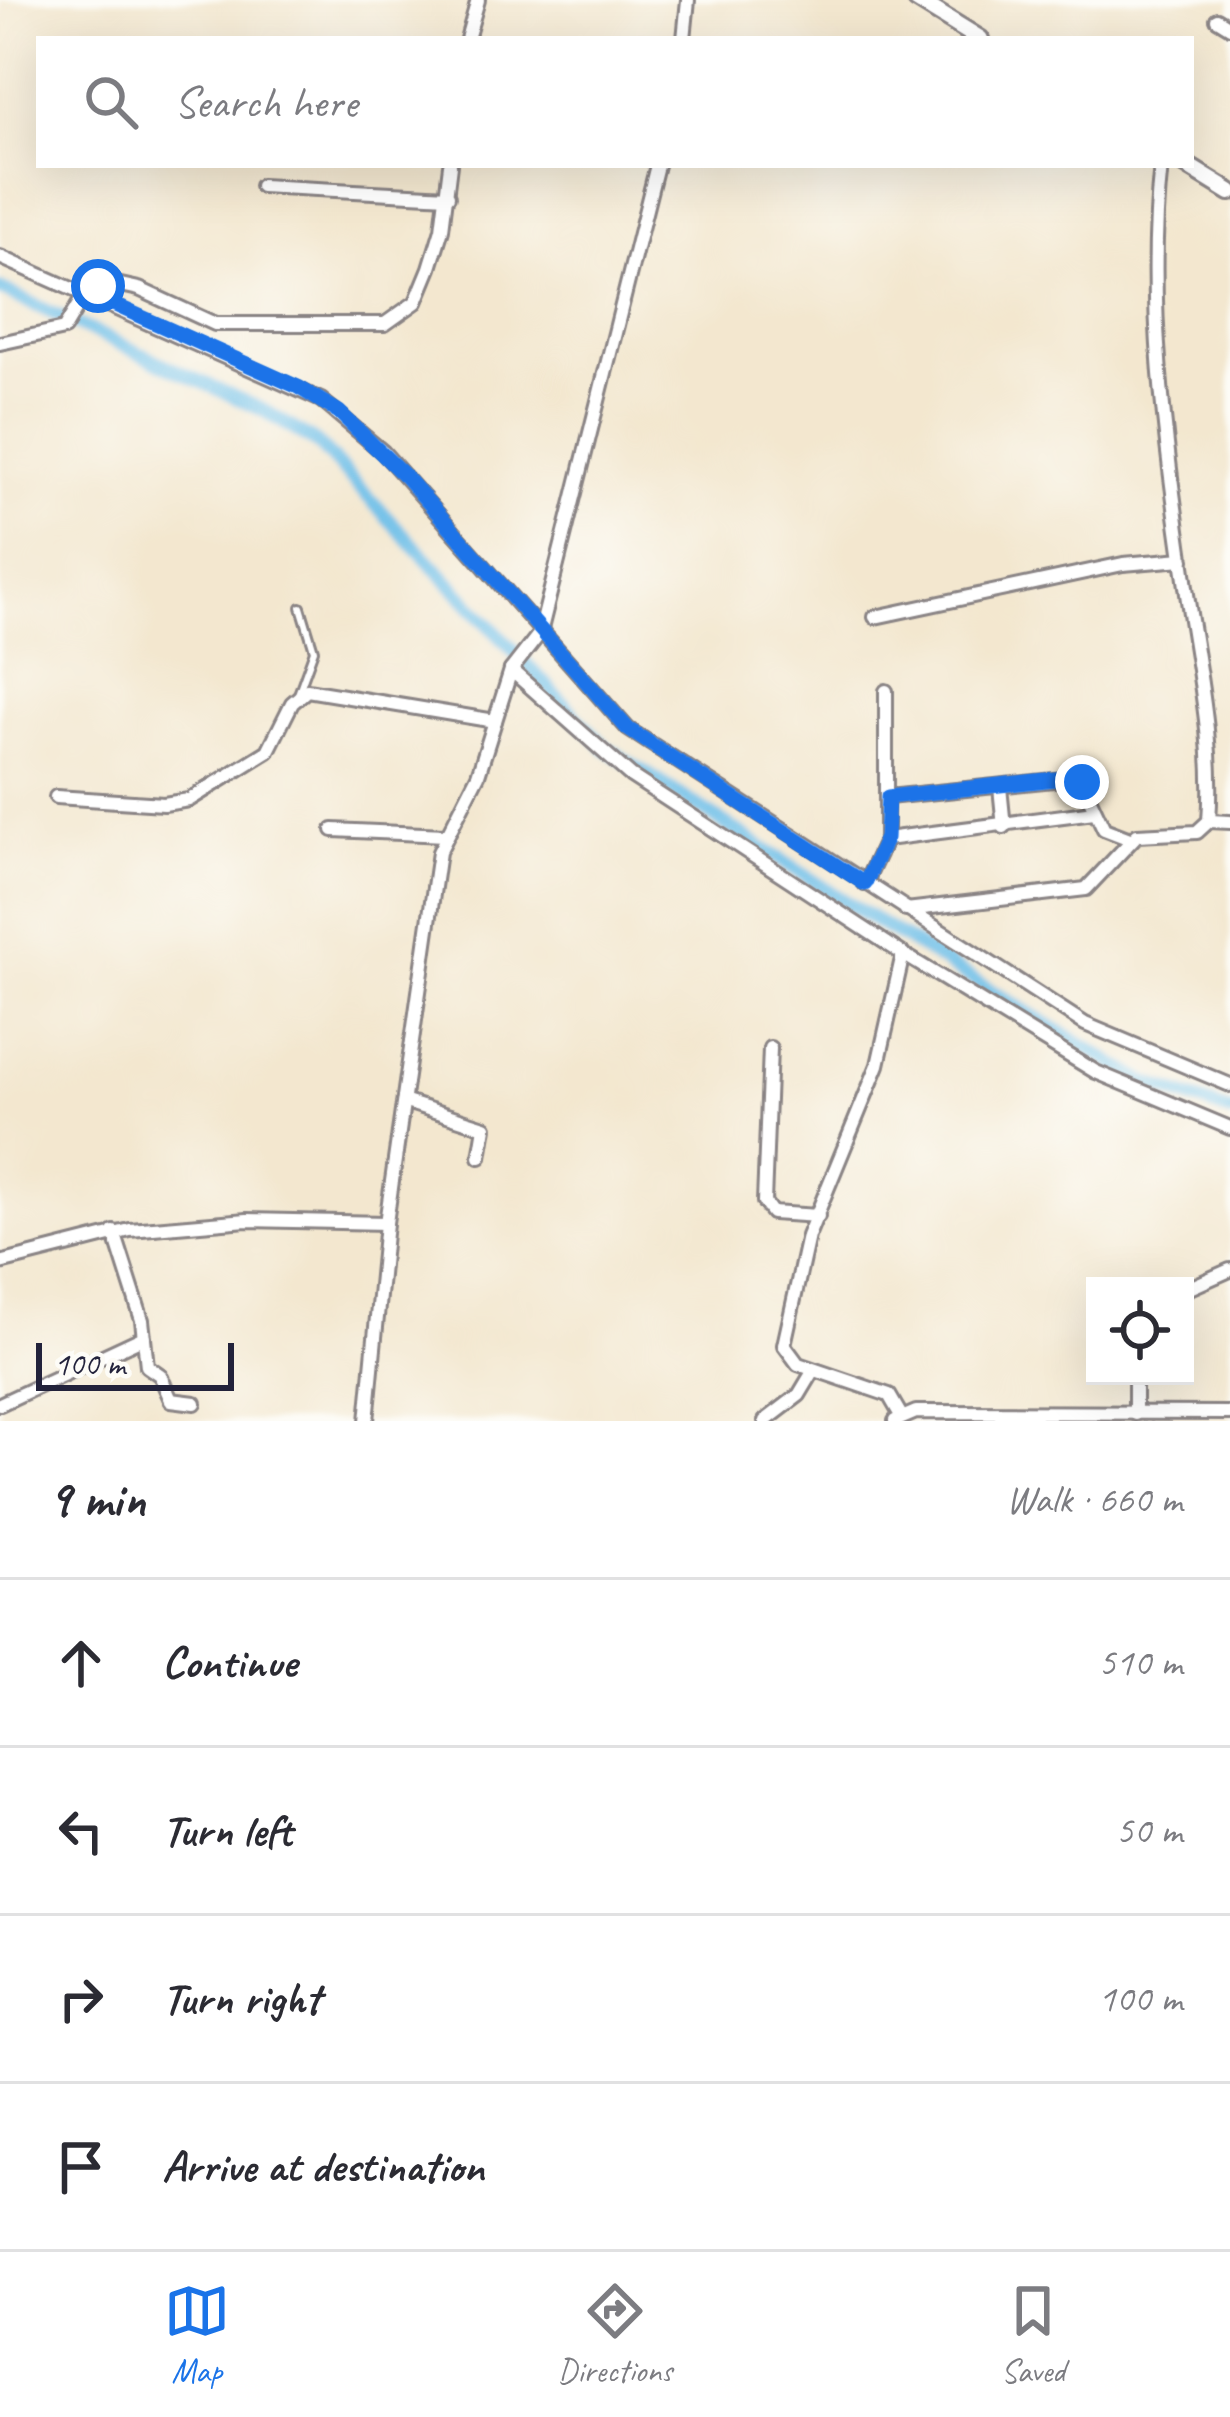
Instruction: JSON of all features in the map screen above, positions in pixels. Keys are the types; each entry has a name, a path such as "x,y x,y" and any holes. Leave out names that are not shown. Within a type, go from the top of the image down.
{"street":[{"path":"467,36 478,0"},
{"path":"684,36 688,0"},
{"path":"916,0 975,36"},
{"path":"0,343 69,324 85,297 107,282 215,324 373,328 416,302 442,229 450,168"},
{"path":"368,1421 386,1223 445,835 478,775 514,666 537,637 656,168"},
{"path":"1161,168 1153,240 1157,341 1210,767 1209,821"},
{"path":"1191,168 1230,192"},
{"path":"261,186 448,196"},
{"path":"0,257 298,387 339,412 406,477 537,637 628,729 1085,1024 1230,1085"},
{"path":"875,616 1123,564 1183,559"},
{"path":"514,666 631,776 903,954 1096,1072 1230,1128"},
{"path":"56,797 164,804 189,800 268,751 298,695 325,690 496,722"},
{"path":"865,884 886,838 886,691"},
{"path":"888,797 1075,778 1082,782 1104,829 1130,839 1197,832 1209,821 1230,822"},
{"path":"1000,787 1004,827"},
{"path":"886,838 1004,827 1094,812"},
{"path":"333,830 445,835"},
{"path":"906,910 1086,889 1116,863 1130,839"},
{"path":"903,954 878,1065 818,1216 784,1345 788,1356 814,1370 889,1395 898,1418 1230,1413"},
{"path":"770,1048 764,1202 772,1213 818,1216"},
{"path":"406,1102 485,1127 480,1156"},
{"path":"0,1263 114,1232 273,1219 386,1223"},
{"path":"114,1232 144,1337 147,1366 163,1380 166,1396 195,1403"},
{"path":"1194,1286 1230,1270"},
{"path":"0,1404 144,1337"},
{"path":"765,1421 799,1395 814,1370"},
{"path":"1135,1414 1136,1385"}],"lane":[{"path":"298,695 314,650 301,607"}],"waterway":[{"path":"0,289 265,411 318,444 605,747 879,923 1142,1081 1230,1112"}],"route":[{"path":"98,286 86,292 298,387 339,412 406,477 628,729 865,884 886,838 888,797 1065,778 1082,782"}]}
